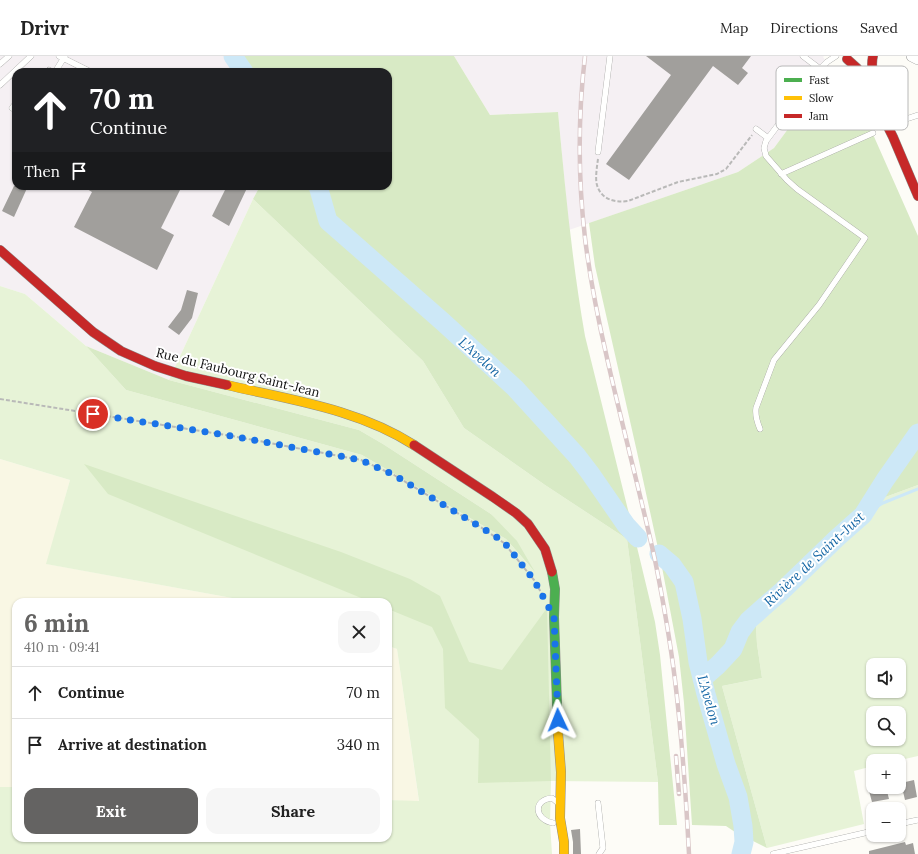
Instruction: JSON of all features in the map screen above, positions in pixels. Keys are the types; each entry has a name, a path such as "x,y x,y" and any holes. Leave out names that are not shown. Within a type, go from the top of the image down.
{"main road":[{"path":"845,58 859,62 873,56"},
{"path":"871,66 873,56"},
{"path":"845,58 855,66"},
{"path":"890,130 918,196"},
{"path":"891,130 893,137"},
{"name":"Rue du Faubourg Saint-Jean","path":"0,250 114,347 154,366 186,376 328,408 371,422 393,433 445,467 522,530 533,544 539,555 554,617 561,772 560,818 564,842 563,854"},
{"name":"Rue du Faubourg Saint-Jean","path":"559,749 551,812 563,854"}],"street":[{"path":"912,56 918,59"}],"lane":[{"path":"0,64 9,56"},
{"path":"18,68 31,56"},
{"path":"598,152 610,56"},
{"path":"803,56 815,66"},
{"path":"824,66 836,56"},
{"path":"56,68 62,57 84,68"},
{"path":"0,85 12,74"},
{"path":"908,119 918,116"},
{"path":"760,429 755,416 756,408 774,360 819,305 865,238 797,189 769,160 764,152 764,144 776,128"},
{"path":"756,129 768,138"},
{"path":"781,174 873,133"},
{"path":"553,823 542,819 539,814 538,809 541,802 545,799 552,798 560,807"},
{"path":"598,803 603,848 600,854"},
{"path":"906,823 918,820"},
{"path":"773,854 866,832"}],"path":[{"path":"598,152 596,184 601,193 609,199 619,203 678,182 722,172 726,169 756,129"},
{"path":"0,399 232,436 361,460 394,475 504,542 534,580 544,598"}],"shaded area":[{"path":"0,56 238,56 245,68 12,68 12,190 258,190 169,380 86,346 25,294 0,286"},
{"path":"454,56 824,56 823,57 830,66 776,66 776,130 787,130 774,148 738,172 569,230 558,112 490,115"},
{"path":"0,459 70,480 47,564 232,598 12,598 12,787 0,787"},
{"path":"392,647 397,649 419,802 392,800"}],"green space":[{"path":"238,56 454,56 490,115 558,112 566,196 585,336 655,622 660,655 677,825 659,825 658,782 627,539 545,485 464,428 423,361 253,199 258,190 392,190 392,68 245,68"},
{"path":"787,130 871,130 918,236 918,485 880,499 850,517 755,610 757,644 762,678 722,686 767,848 726,826 692,825 684,703 679,657 661,562 595,266 589,223 738,172 774,148"},
{"path":"253,199 423,361 464,428 545,485 627,539 658,782 551,781 550,823 552,854 0,854 0,787 12,787 12,842 392,842 392,800 419,801 397,649 392,647 392,598 232,598 46,564 70,480 0,459 0,286 25,294 86,346 126,390 362,455 506,539 533,570 491,514 359,430 169,380"},
{"path":"86,346 169,380 359,430 491,514 517,541 535,572 506,539 362,455 126,390"},
{"path":"84,464 341,552 410,579 440,596 469,662 502,670 547,608 551,781 478,783 479,739 445,708 443,649 432,627 392,611 392,598 361,598 108,494"},
{"path":"918,485 918,756 906,759 906,754 866,754 866,768 854,771 864,824 767,848 722,686 762,678 757,644 755,610 850,517 880,499"}],"building":[{"path":"646,56 751,56 742,68 748,73 738,85 713,66 629,180 606,164 671,75"},
{"path":"12,190 26,190 14,217 2,211"},
{"path":"89,190 180,190 161,228 174,235 157,270 74,227 92,192"},
{"path":"225,190 246,190 229,226 212,216"},
{"path":"187,290 198,293 192,318 179,335 168,327 181,310"},
{"path":"914,780 917,797 905,800 904,794 906,794 906,782"},
{"path":"870,794 888,794 889,799 872,802"},
{"path":"580,829 581,854 573,854 571,830"},
{"path":"905,842 906,845 913,843 915,854 869,854 869,851"}],"waterway":[{"name":"L'Avelon","path":"233,56 241,68"},
{"name":"L'Avelon","path":"319,190 328,221 443,322 515,388 577,456 626,525 638,538"},
{"name":"Rivière de Saint-Just","path":"702,679 733,649 740,632 749,620 863,515 885,480 918,433"},
{"path":"863,515 883,503 918,489"},
{"name":"L'Avelon","path":"659,554 672,565 684,582 692,619 698,662 706,694 726,764 738,797 744,842 741,854"}],"railway":[{"path":"585,56 580,124 581,193 585,238 600,329 655,560 666,620 680,724 689,854"},
{"path":"676,756 679,794"}],"traffic: fast":[{"path":"552,572 555,589 554,617 558,733"}],"traffic: slow":[{"path":"227,385 300,401 347,414 393,433 414,445"},
{"path":"558,733 561,772 560,818 564,842 564,854"}],"traffic: jam":[{"path":"873,56 873,66"},
{"path":"847,59 855,66"},
{"path":"890,130 918,196"},
{"path":"0,250 93,332 121,351 155,366 186,376 227,385"},
{"path":"414,445 493,497 516,513 528,524 545,549 552,572"}],"route":[{"path":"93,414 232,436 361,460 394,475 504,542 534,580 554,617 558,720"}]}
